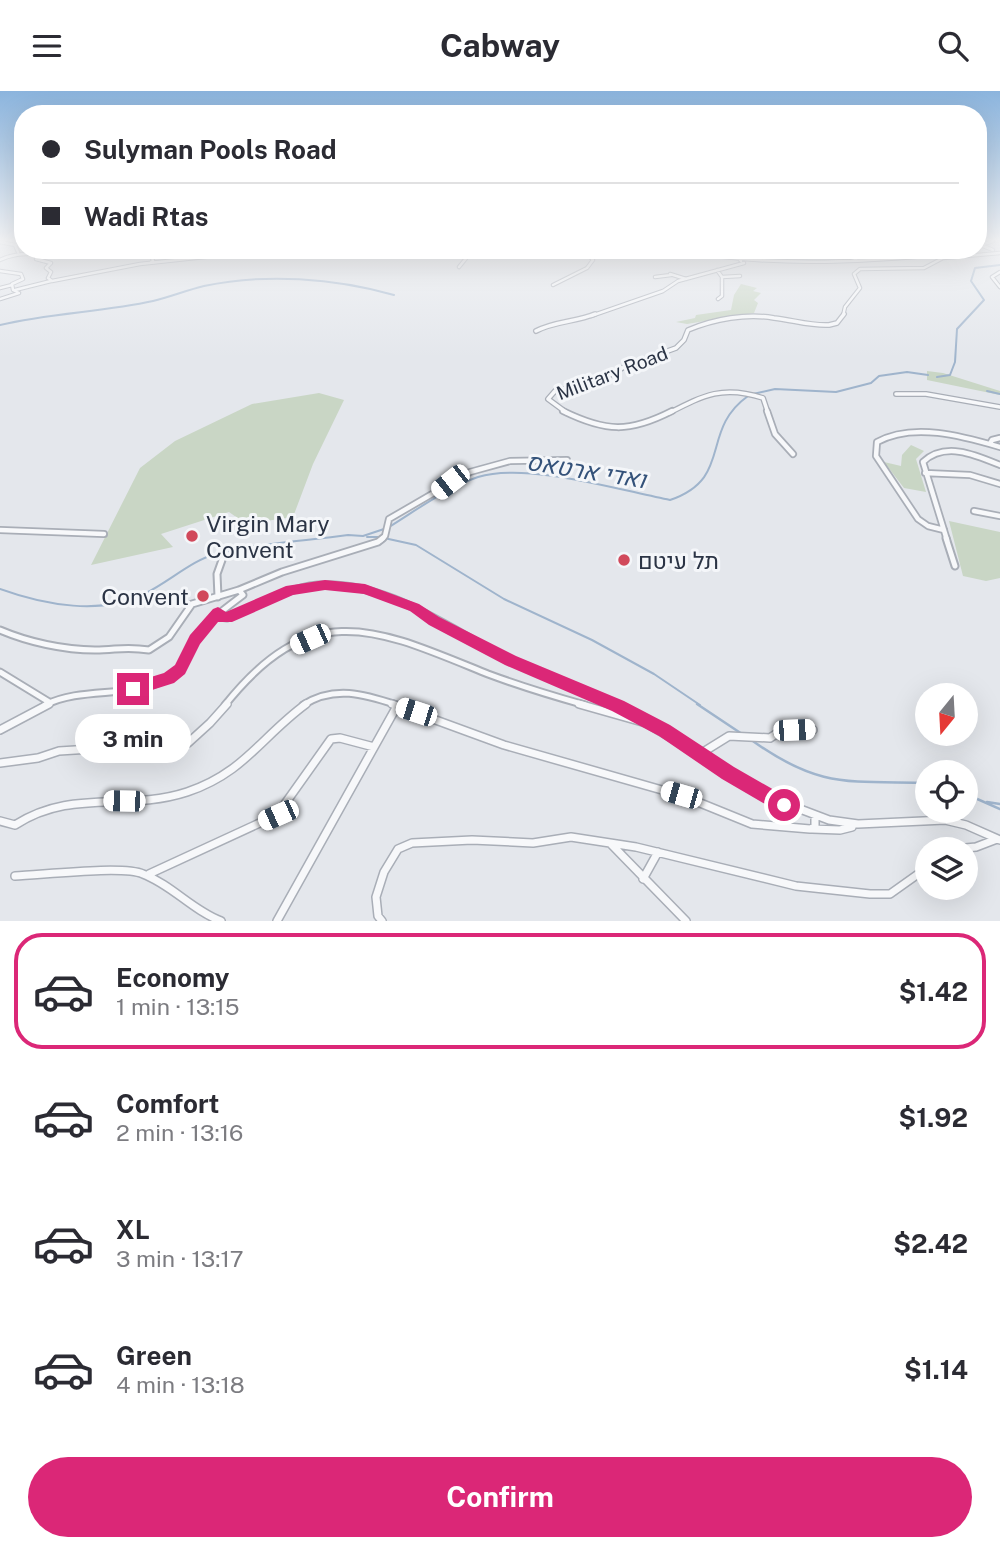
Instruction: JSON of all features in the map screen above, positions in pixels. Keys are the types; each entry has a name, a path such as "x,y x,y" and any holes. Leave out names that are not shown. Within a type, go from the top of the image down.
{"street":[{"path":"0,288 22,280"},
{"path":"13,290 59,280"},
{"path":"553,285 564,280"},
{"path":"536,331 550,324 581,320 663,291 684,280"},
{"path":"718,299 722,296 722,280"},
{"name":"Military Road","path":"793,454 778,441 771,430 763,398 743,391 718,390 625,429 609,428 558,409 548,398 555,391 595,383 626,366 676,348 684,340 688,330 699,326 759,316 818,325 838,323 843,317 845,306 860,288 856,280"},
{"path":"12,285 13,290"},
{"path":"0,299 19,293 13,290"},
{"path":"896,394 936,395 1000,407"},
{"path":"944,530 928,526 918,519 877,456 877,442 886,436 908,432 956,436 1000,447"},
{"path":"990,444 992,440 1000,438"},
{"path":"955,566 923,467 925,458 942,452 969,454 1000,465"},
{"path":"0,630 24,640 108,650 123,646 149,650 159,645 177,627 192,604 378,542 385,536 389,519 470,472 510,460 568,460"},
{"path":"925,473 970,475 1000,484"},
{"path":"974,511 1000,516"},
{"path":"0,530 104,534"},
{"path":"218,597 218,568 222,560"},
{"path":"218,613 220,617 227,618 291,590 325,585 365,589 414,607 460,636 618,706 784,805 815,816 856,825"},
{"path":"0,730 15,725 50,702 66,697 148,686 169,678 180,669 195,639 218,613 243,595 239,590"},
{"path":"0,763 68,750 188,743 198,736 237,688 271,658 310,639 351,630 391,637 502,679 646,723"},
{"path":"0,672 50,702"},
{"path":"0,821 15,825 36,810 51,806 94,800 149,801 194,790 243,764 292,712 331,692 344,691 397,706 476,736 552,760 681,795 754,824 840,830 856,825 947,820 999,840"},
{"path":"277,921 397,706"},
{"path":"700,754 729,736 770,738 779,732 813,730"},
{"path":"149,874 278,815 331,739 340,738 374,747"},
{"path":"810,829 815,827 815,816"},
{"path":"382,921 378,916 376,897 384,872 398,849 412,843 472,840 533,843 571,837 658,852 796,886 870,894 890,894 915,876"},
{"path":"978,846 999,840"},
{"path":"610,843 687,921"},
{"path":"643,879 658,852"},
{"path":"15,876 132,870 149,874 214,920"}],"green space":[{"path":"741,284 757,288 753,291 761,293 754,300 758,303 754,313 687,324 676,322 695,318 696,315 731,310 734,295"},
{"path":"927,371 943,373 1000,391 1000,395 927,380"},
{"path":"319,393 344,400 313,464 293,517 246,524 229,512 161,534 173,547 91,565 140,468 175,441 252,404"},
{"path":"911,445 924,451 916,459 926,492 904,488 884,462 901,466 902,455"},
{"path":"949,521 1000,532 1000,578 986,581 963,576"}],"waterway":[{"path":"0,325 134,305 204,286 257,280"},
{"path":"308,280 394,295"},
{"path":"937,377 950,375 955,362 957,329 984,300 971,280"},
{"name":"ואדי ארטאס","path":"753,394 775,389 836,392 871,383 879,376 907,372 928,375"},
{"name":"ואדי ארטאס","path":"987,391 1000,394"},
{"name":"ואדי ארטאס","path":"389,527 455,487 478,477 498,473 573,479 670,500 690,491 702,479 710,467 724,424 733,410 748,396"},
{"name":"ואדי ארטאס","path":"0,589 35,600 73,606 111,604 146,593 199,561 216,554 248,547 348,535 363,536 384,529"},
{"path":"367,537 378,537"},
{"path":"384,538 416,545 504,599 592,640 654,674 700,705"},
{"path":"697,704 742,734"},
{"path":"750,739 796,767 816,774 855,781 915,783"},
{"path":"978,799 1000,809"},
{"path":"987,802 1000,804"}],"place":[{"name":"Virgin Mary Convent","path":"192,536"},
{"name":"תל עיטם","path":"624,560"},
{"name":"Convent","path":"203,596"}],"route":[{"path":"133,689 169,678 180,669 195,639 218,613 220,617 227,618 291,590 325,585 365,589 414,607 460,636 618,706 665,731 728,773 784,805"}]}
